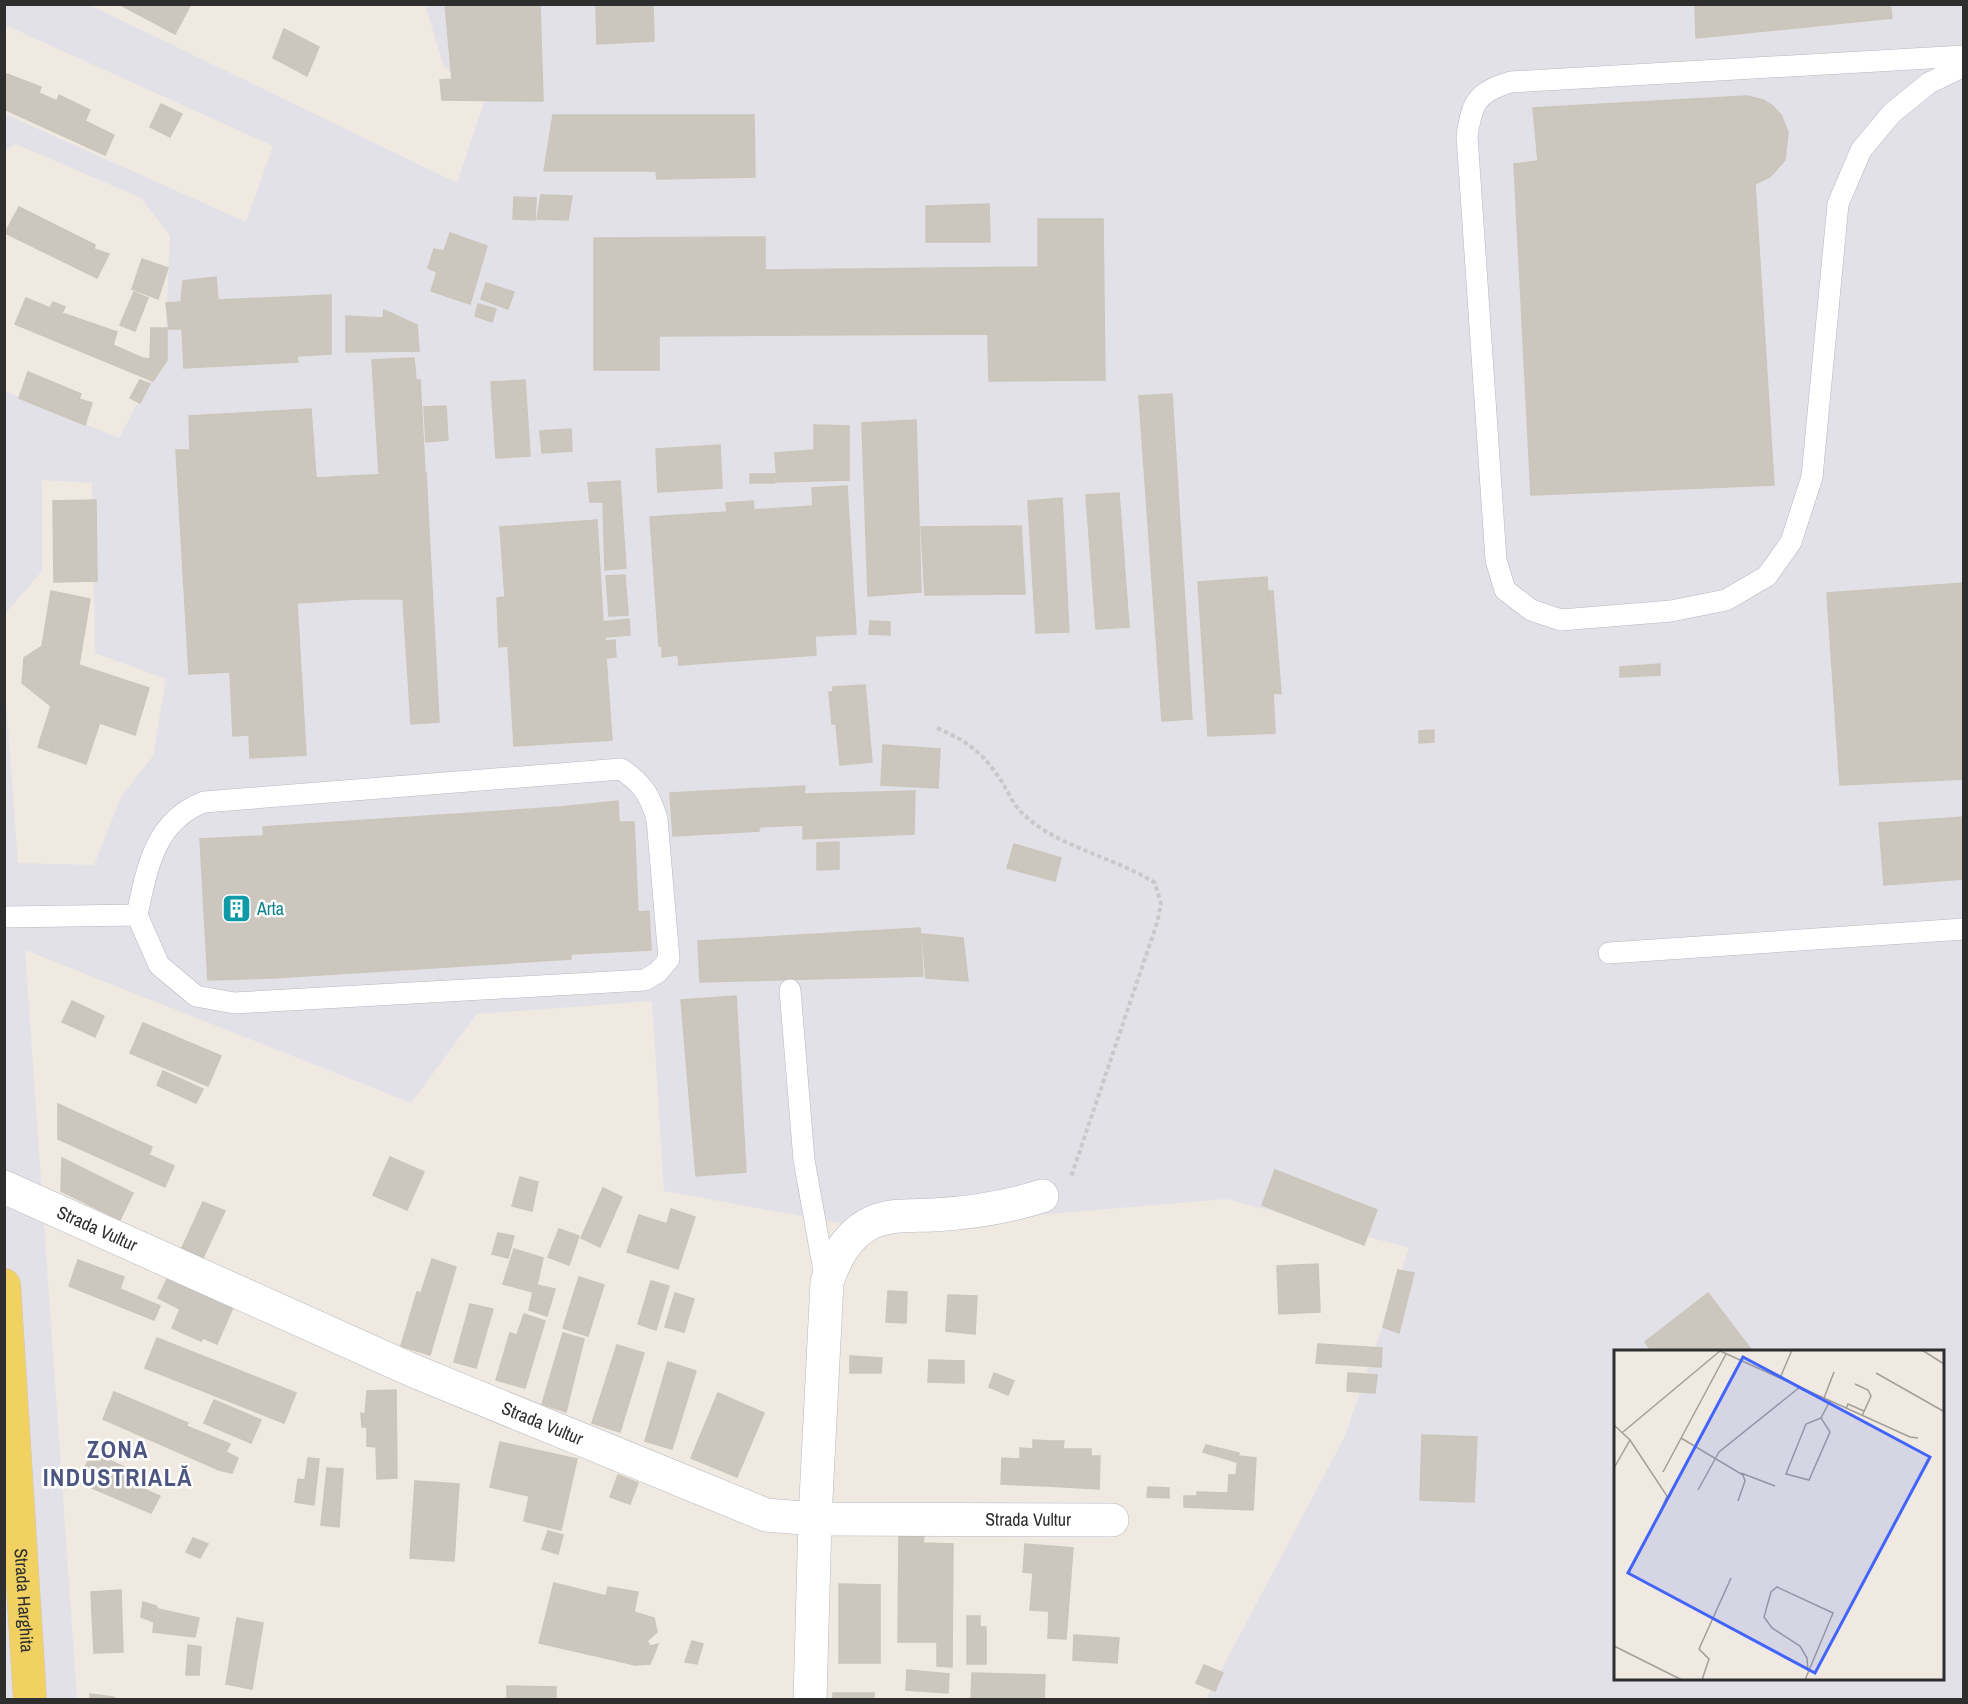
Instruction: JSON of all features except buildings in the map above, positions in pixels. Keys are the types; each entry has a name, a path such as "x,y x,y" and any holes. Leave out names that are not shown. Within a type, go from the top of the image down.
{"main road":[{"name":"Strada Harghita","path":"4,1285 7,1364 30,1700"}],"street":[{"name":"Strada Vultur","path":"4,1187 414,1371 766,1515 815,1519 1112,1520"},
{"path":"810,1700 815,1519 826,1282 834,1260 852,1238 873,1222 894,1216 990,1209 1042,1196"}],"lane":[{"path":"1964,56 1511,82 1493,88 1478,98 1470,113 1467,136 1496,560 1505,590 1531,610 1561,620 1671,611 1726,600 1767,576 1791,542 1812,477 1838,204 1861,150 1892,113 1929,83 1964,66"},
{"path":"621,769 639,782 650,796 657,819 669,959 658,972 645,980 234,1003 196,996 159,965 137,915 148,863 170,823 186,809 204,802 621,769"},
{"path":"4,917 137,915"},
{"path":"1609,953 1964,929"},
{"path":"790,990 804,1160 826,1282"}],"path":[{"path":"937,728 969,742 995,772 1021,812 1053,835 1138,872 1155,883 1161,904 1071,1177 1042,1196"}],"shaded area":[{"path":"5,5 90,5 457,183 485,99 444,67 425,5 1963,5 1963,1699 1206,1699 1345,1436 1409,1248 1226,1199 872,1229 664,1191 652,1001 477,1014 411,1103 25,950 77,1699 5,1699 5,686 18,863 94,865 121,797 153,756 166,679 95,653 92,483 42,480 42,571 5,614 4,377 5,391 119,438 165,351 170,236 141,198 16,144 5,151 5,114 246,222 273,146 5,25"}],"place":[{"name":"Arta","path":"236,909"}],"district":[{"name":"ZONA INDUSTRIALĂ","path":"118,1464"}]}
